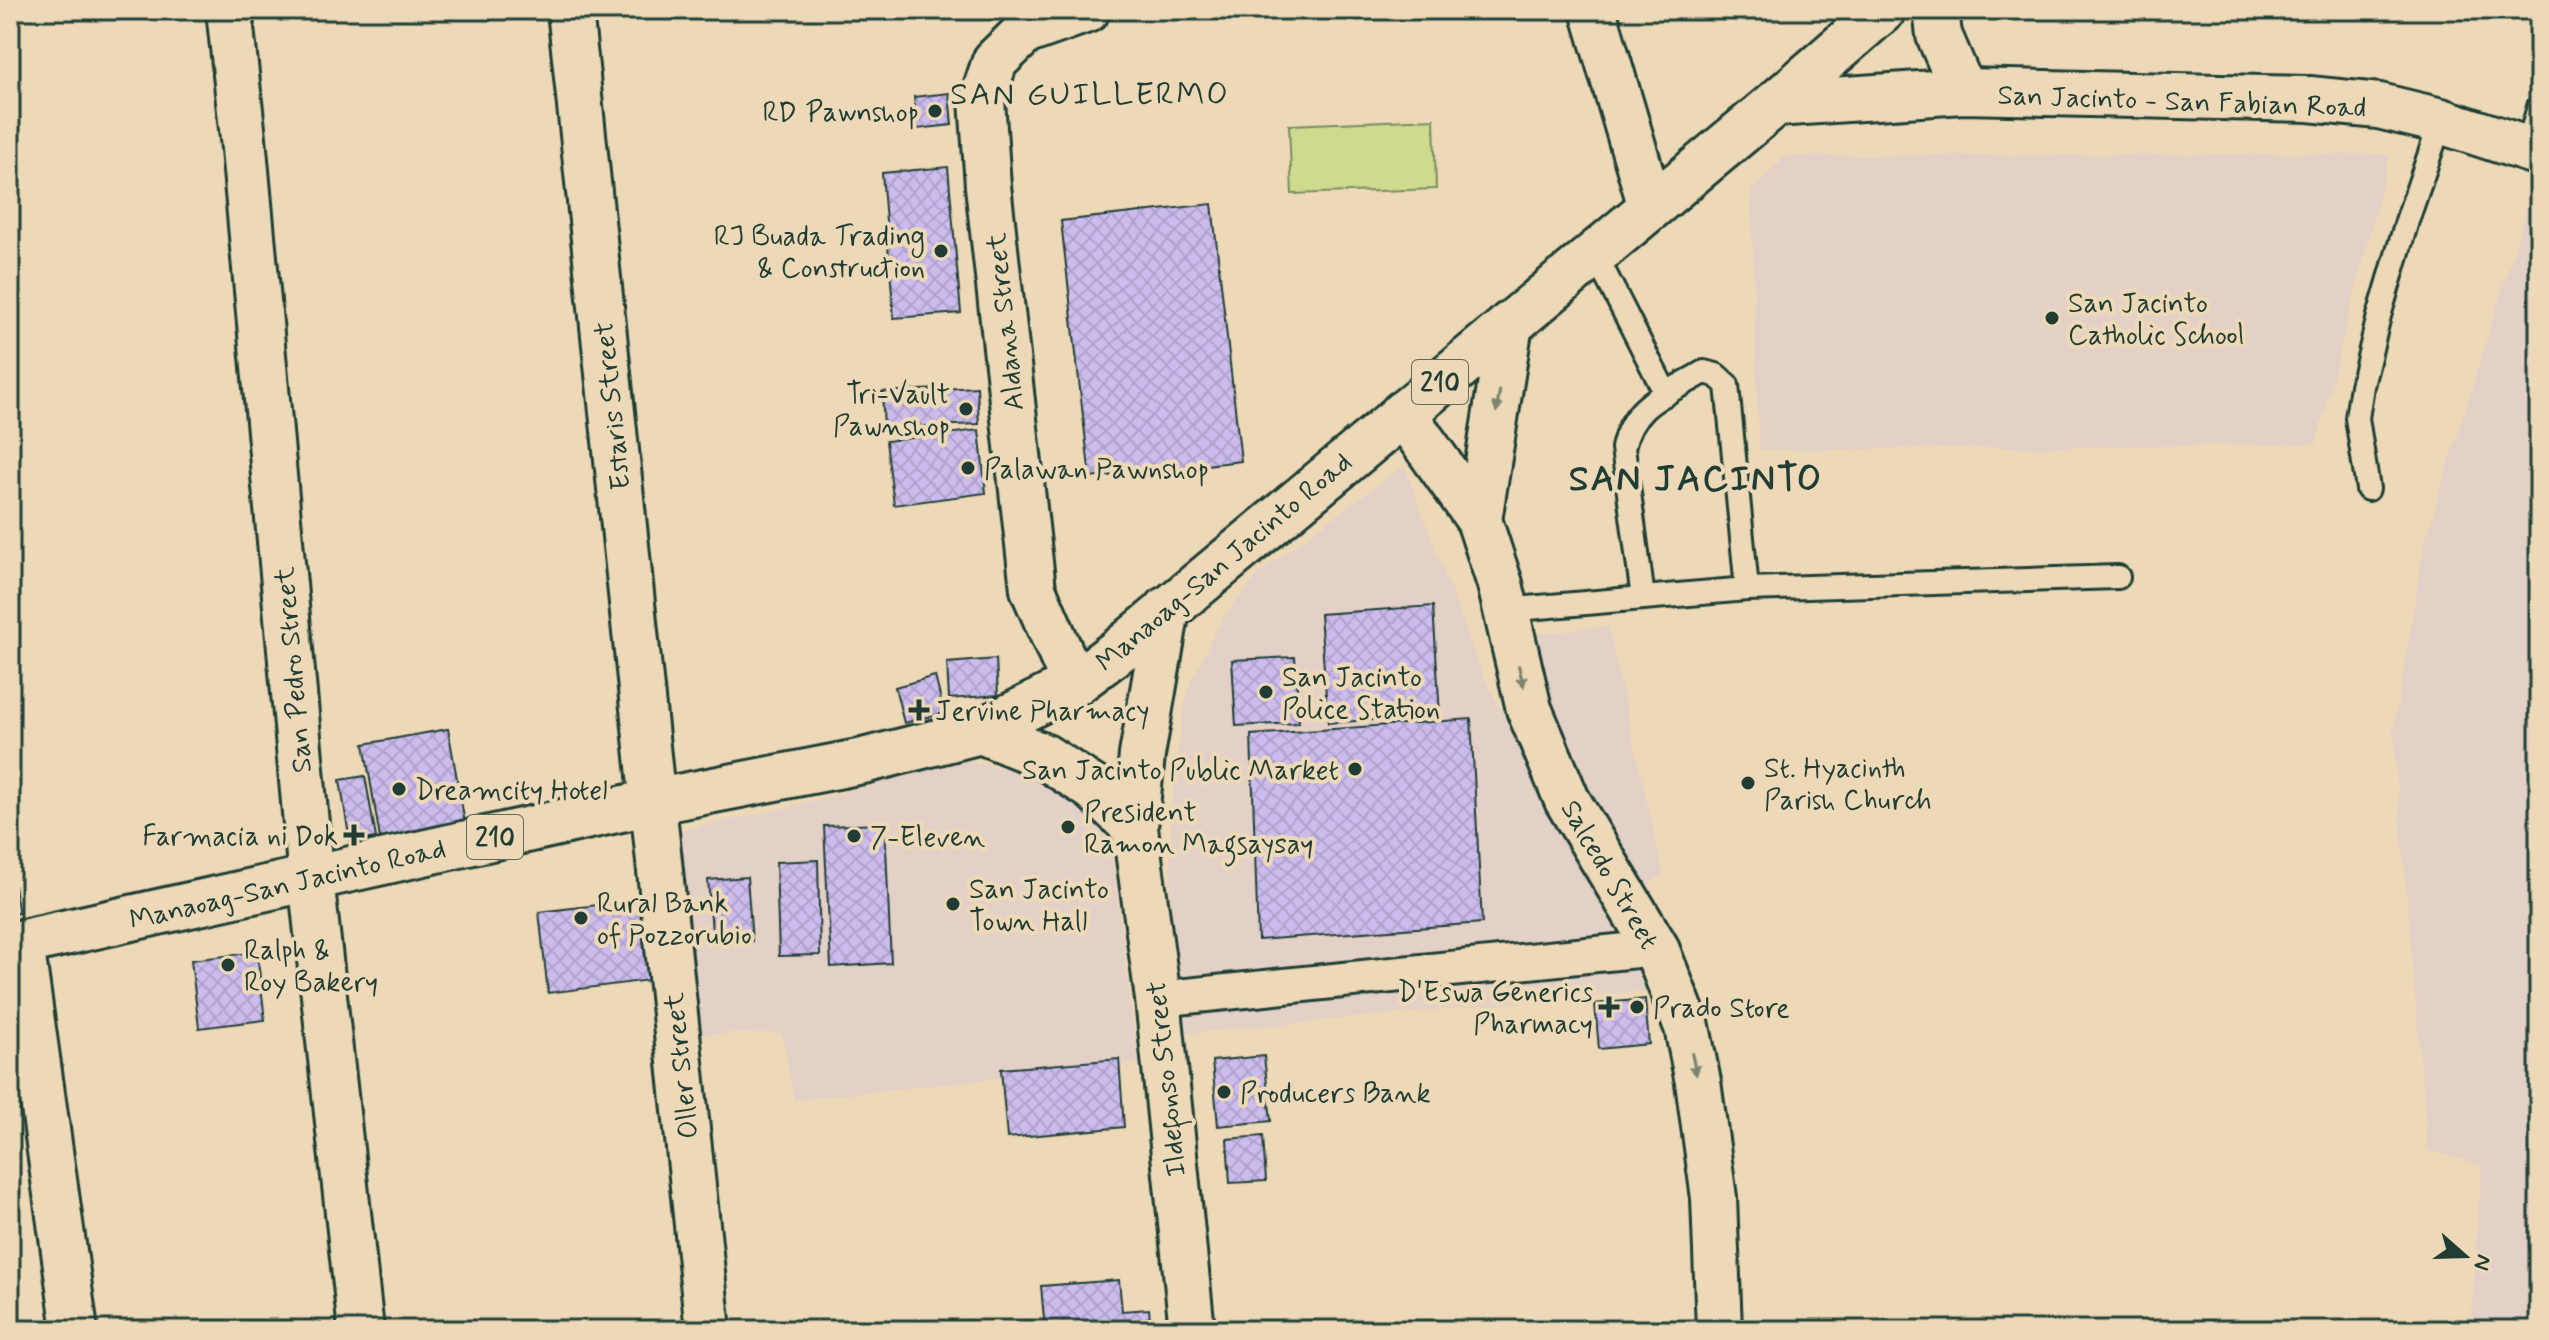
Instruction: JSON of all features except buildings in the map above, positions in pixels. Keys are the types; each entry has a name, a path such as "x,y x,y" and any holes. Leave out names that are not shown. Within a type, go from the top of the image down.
{"street":[{"name":"San Pedro Street","path":"229,10 311,878 361,1330"},
{"name":"Estaris Street","path":"570,10 652,802"},
{"name":"Aldana Street","path":"1074,684 1033,589 988,186 982,100 995,61 1025,32 1087,10"},
{"path":"1593,10 1651,207"},
{"name":"Manaoag-San Jacinto Road","path":"16,944 652,802 863,761 981,731 1074,684 1595,254 1883,10"},
{"name":"San Jacinto - San Fabian Road","path":"1936,10 1939,35 1963,91"},
{"name":"San Jacinto - San Fabian Road","path":"1775,104 1963,91 2309,99 2379,106 2441,121 2533,151"},
{"name":"Salcedo Street","path":"1479,520 1510,324"},
{"name":"Salcedo Street","path":"1403,413 1479,520 1500,584 1529,709 1567,800 1656,948 1687,1027 1714,1198 1719,1330"},
{"name":"Ildefonso Street","path":"1167,609 1142,755 1135,828 1158,999 1192,1330"},
{"path":"981,731 1045,757 1093,788 1135,828"},
{"name":"Oller Street","path":"652,802 708,1330"},
{"path":"16,944 75,1330"},
{"path":"1158,999 1656,948"}],"lane":[{"path":"2533,151 2539,107"},
{"path":"2368,489 2357,418 2362,386 2403,235 2441,121"},
{"path":"1595,254 1666,394"},
{"path":"1643,598 1623,448 1627,427 1640,409 1704,372 1716,375 1727,385 1747,589"},
{"path":"1505,610 1747,589 2118,577"}],"shaded area":[{"name":"San Jacinto Catholic School","path":"2390,154 2316,444 1759,450 1751,191 1786,156"},
{"path":"2530,199 2539,201 2539,1330 2470,1330 2482,1165 2428,1150 2393,732 2425,541"},
{"name":"San Jacinto Public Market","path":"1404,465 1482,674 1619,927 1647,991 1187,1033 1170,964 1171,815 1181,723 1190,683 1222,619 1260,572"},
{"path":"1608,626 1663,874 1643,889 1549,720 1530,635"},
{"path":"963,761 1026,771 1071,793 1096,818 1111,845 1138,1063 794,1100 782,1033 689,1034 665,833 769,812"}],"green space":[{"path":"1434,119 1436,189 1292,194 1289,125"}],"place":[{"name":"RD Pawnshop","path":"935,111"},
{"name":"RJ Buada Trading & Construction","path":"941,251"},
{"name":"San Jacinto Catholic School","path":"2052,318"},
{"name":"Tri-Vault Pawnshop","path":"966,409"},
{"name":"Palawan Pawnshop","path":"968,468"},
{"name":"San Jacinto Police Station","path":"1266,692"},
{"name":"Jervine Pharmacy","path":"919,710"},
{"name":"San Jacinto Public Market","path":"1355,769"},
{"name":"St. Hyacinth Parish Church","path":"1748,783"},
{"name":"Dreamcity Hotel","path":"399,789"},
{"name":"President Ramon Magsaysay","path":"1068,827"},
{"name":"Farmacia ni Dok","path":"354,835"},
{"name":"7-Eleven","path":"854,836"},
{"name":"San Jacinto Town Hall","path":"953,904"},
{"name":"Rural Bank of Pozzorubio","path":"581,918"},
{"name":"Ralph & Roy Bakery","path":"228,965"},
{"name":"D'Eswa Generics Pharmacy","path":"1609,1007"},
{"name":"Prado Store","path":"1637,1007"},
{"name":"Producers Bank","path":"1224,1092"}],"district":[{"name":"SAN GUILLERMO","path":"1090,93"},
{"name":"SAN JACINTO","path":"1696,477"}]}
